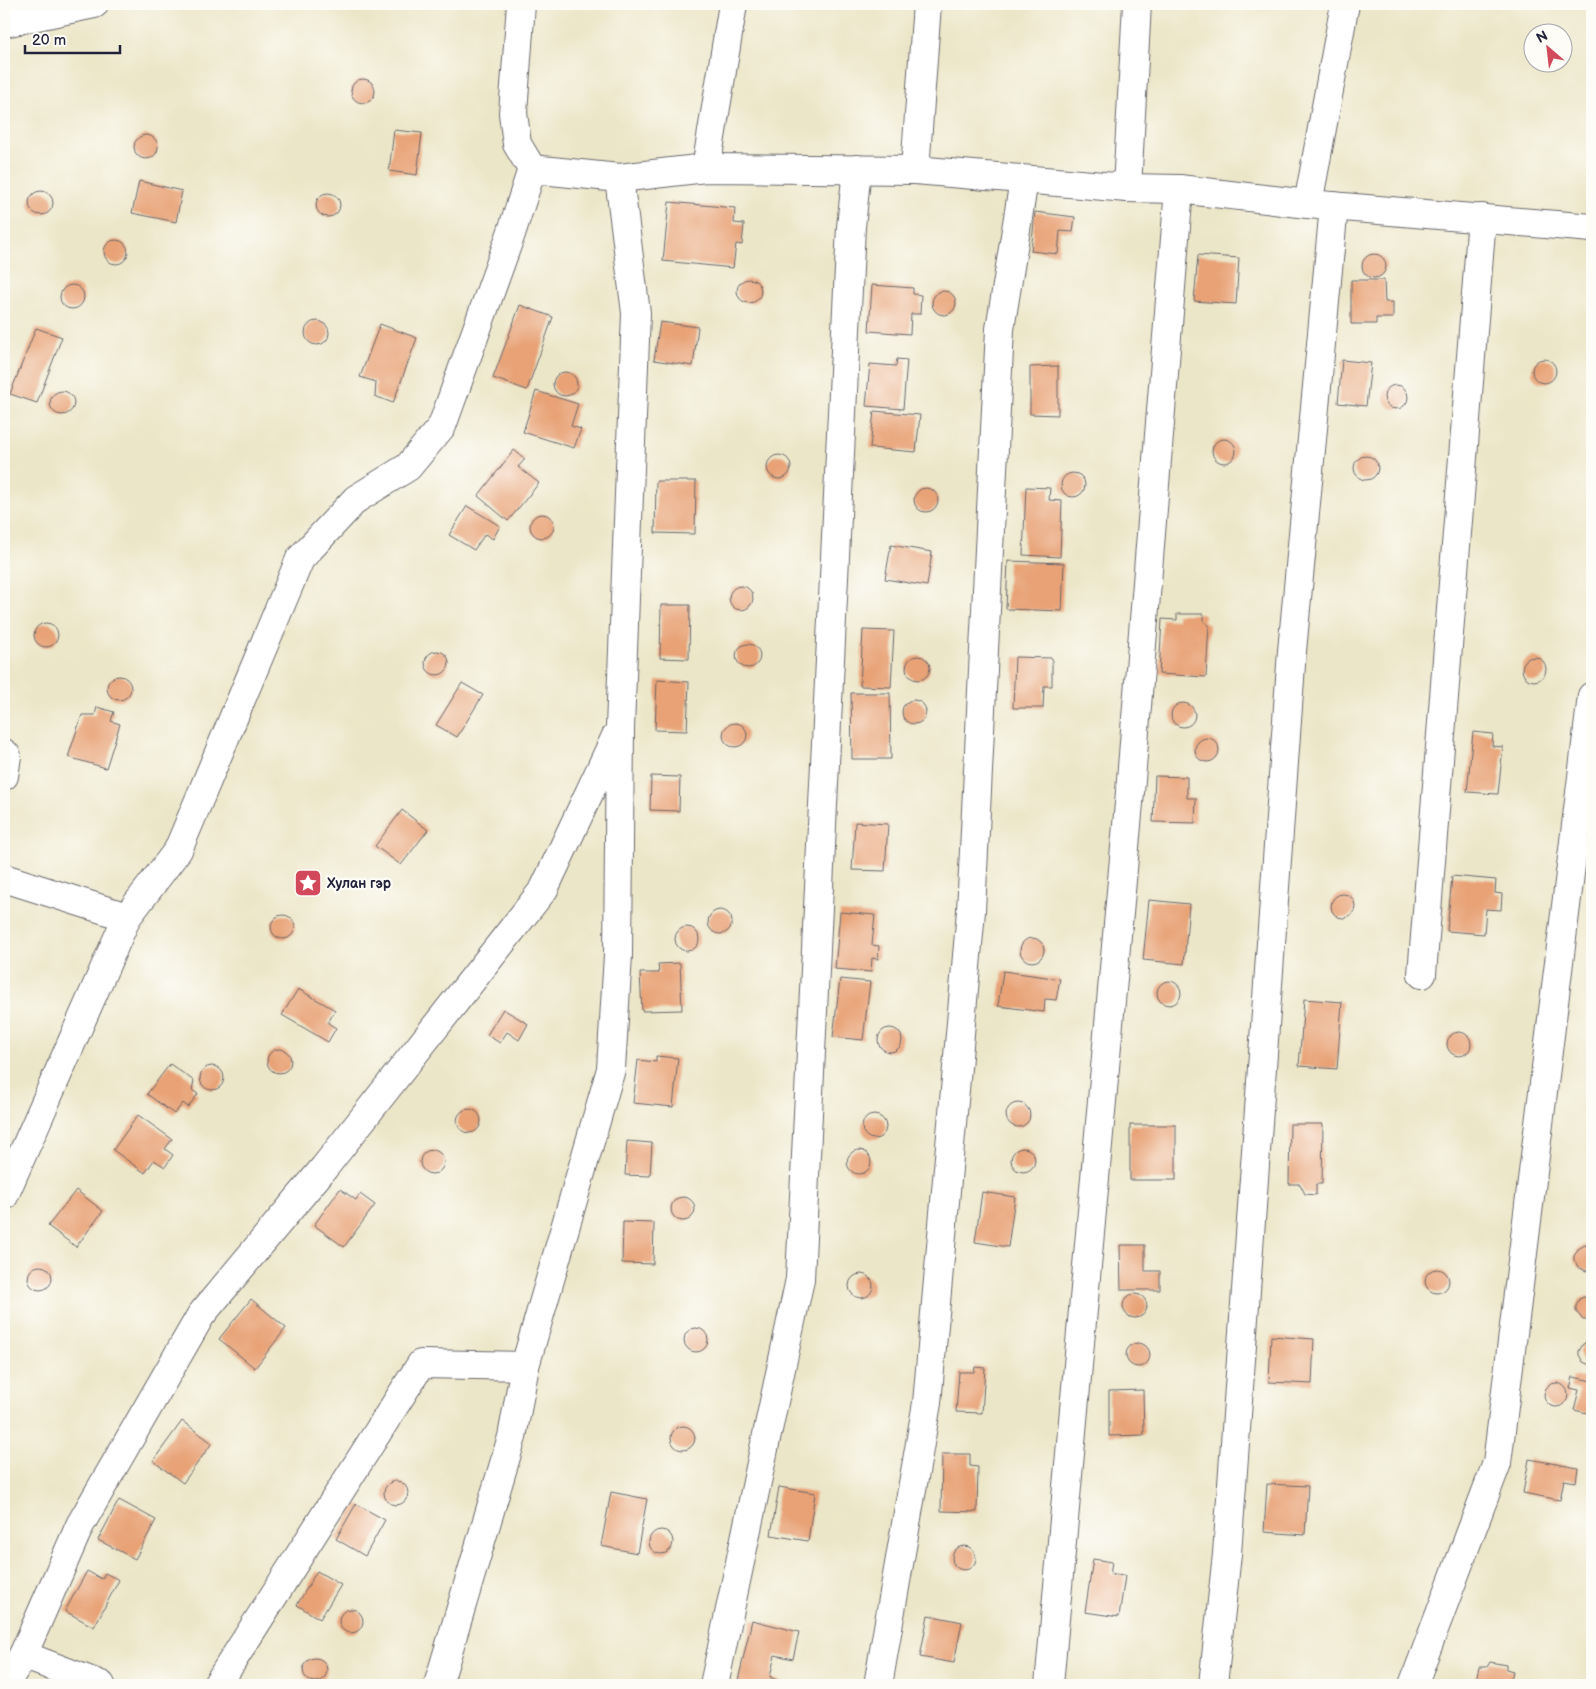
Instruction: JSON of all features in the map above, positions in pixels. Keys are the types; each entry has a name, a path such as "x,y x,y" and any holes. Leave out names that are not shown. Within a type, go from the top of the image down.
{"street":[{"path":"4,23 94,4"},
{"path":"4,1196 127,916 178,850 300,558 356,499 408,466 442,426 511,234 532,169 517,144 513,113 521,4"},
{"path":"706,168 733,4"},
{"path":"915,170 928,4"},
{"path":"1127,188 1138,4"},
{"path":"1213,1685 1227,1554 1292,651 1321,205 1345,4"},
{"path":"532,169 619,178 706,168 915,170 1127,188 1179,189 1321,205 1592,228"},
{"path":"714,1685 800,1279 851,227 857,169"},
{"path":"438,1685 512,1437 525,1366 612,1069 618,955 620,728 636,313 619,178"},
{"path":"878,1685 927,1403 971,911 1000,329 1024,180"},
{"path":"1049,1685 1130,792 1179,189"},
{"path":"1422,974 1482,218"},
{"path":"1413,1685 1497,1463 1592,696"},
{"path":"5,1685 23,1655 80,1525 202,1315 324,1168 544,889 620,728"},
{"path":"4,753 7,756 4,776"},
{"path":"4,878 127,916"},
{"path":"217,1685 421,1364 525,1366"},
{"path":"23,1655 101,1685"}],"building":[{"path":"363,79 372,82 375,91 372,100 363,103 354,100 351,91 354,82"},
{"path":"394,130 422,133 417,175 389,171"},
{"path":"146,135 155,138 158,147 155,156 146,159 137,156 134,147 137,138"},
{"path":"139,181 182,191 176,222 132,213"},
{"path":"41,191 50,194 53,203 50,212 41,215 32,212 29,203 32,194"},
{"path":"328,193 337,196 340,205 337,214 328,217 319,214 316,205 319,196"},
{"path":"669,202 735,208 734,223 744,224 742,245 736,244 733,268 663,261"},
{"path":"1035,212 1075,217 1073,232 1060,231 1058,254 1031,251"},
{"path":"116,240 125,243 128,252 125,261 116,264 107,261 104,252 107,243"},
{"path":"1374,254 1383,257 1386,266 1383,275 1374,278 1365,275 1362,266 1365,257"},
{"path":"1198,255 1239,258 1236,304 1194,301"},
{"path":"749,279 758,282 761,291 758,300 749,303 740,300 737,291 740,282"},
{"path":"1351,280 1384,280 1385,302 1393,302 1393,318 1376,318 1376,324 1351,324"},
{"path":"72,285 81,288 84,297 81,306 72,309 63,306 60,297 63,288"},
{"path":"872,285 913,288 913,294 921,295 920,314 911,314 910,334 869,331"},
{"path":"944,291 953,294 956,303 953,312 944,315 935,312 932,303 935,294"},
{"path":"520,305 553,317 527,390 493,378"},
{"path":"317,321 326,324 329,333 326,342 317,345 308,342 305,333 308,324"},
{"path":"660,322 698,327 693,366 654,360"},
{"path":"380,324 417,338 393,403 375,396 376,382 360,377"},
{"path":"36,328 62,337 37,403 10,394"},
{"path":"897,359 907,360 903,409 866,406 870,364 896,366"},
{"path":"1544,359 1553,362 1556,371 1553,380 1544,383 1535,380 1532,371 1535,362"},
{"path":"1342,360 1371,363 1366,406 1338,403"},
{"path":"1058,366 1058,415 1030,414 1030,367"},
{"path":"565,372 574,375 577,384 574,393 565,396 556,393 553,384 556,375"},
{"path":"1396,385 1405,388 1408,397 1405,406 1396,409 1387,406 1384,397 1387,388"},
{"path":"62,391 71,394 74,403 71,412 62,415 53,412 50,403 53,394"},
{"path":"536,391 578,404 571,426 581,429 574,448 523,432"},
{"path":"874,411 920,415 916,452 870,448"},
{"path":"1224,439 1233,442 1236,451 1233,460 1224,463 1215,460 1212,451 1215,442"},
{"path":"514,450 525,459 518,467 539,483 508,521 478,496"},
{"path":"779,455 788,458 791,467 788,476 779,479 770,476 767,467 770,458"},
{"path":"1366,456 1375,459 1378,468 1375,477 1366,480 1357,477 1354,468 1357,459"},
{"path":"1073,473 1082,476 1085,485 1082,494 1073,497 1064,494 1061,485 1064,476"},
{"path":"656,481 696,481 695,534 655,533"},
{"path":"1026,487 1050,488 1049,500 1062,501 1060,557 1023,555"},
{"path":"926,488 935,491 938,500 935,509 926,512 917,509 914,500 917,491"},
{"path":"467,506 500,526 493,539 485,534 474,550 449,535"},
{"path":"542,514 551,517 554,526 551,535 542,538 533,535 530,526 533,517"},
{"path":"891,545 932,552 927,586 885,579"},
{"path":"1008,561 1064,563 1062,611 1006,609"},
{"path":"736,586 746,586 753,593 753,603 746,610 736,610 729,603 729,593"},
{"path":"661,605 690,605 689,659 660,658"},
{"path":"1177,614 1204,614 1204,622 1209,625 1206,677 1159,674 1162,619 1177,620"},
{"path":"46,623 55,626 58,635 55,644 46,647 37,644 34,635 37,626"},
{"path":"863,630 894,631 891,687 860,686"},
{"path":"748,644 757,647 760,656 757,665 748,668 739,665 736,656 739,647"},
{"path":"437,651 446,654 449,663 446,672 437,675 428,672 425,663 428,654"},
{"path":"918,656 927,659 930,668 927,677 918,680 909,677 906,668 909,659"},
{"path":"1015,657 1052,658 1052,686 1044,686 1043,708 1013,708"},
{"path":"1534,657 1543,660 1546,669 1543,678 1534,681 1525,678 1522,669 1525,660"},
{"path":"119,676 128,679 131,688 128,697 119,700 110,697 107,688 110,679"},
{"path":"657,680 689,682 687,731 655,730"},
{"path":"462,683 483,695 457,737 436,725"},
{"path":"851,693 890,693 891,759 852,759"},
{"path":"914,700 923,703 926,712 923,721 914,724 905,721 902,712 905,703"},
{"path":"1183,703 1192,706 1195,715 1192,724 1183,727 1174,724 1171,715 1174,706"},
{"path":"97,707 114,712 111,721 120,724 106,768 68,757 82,715 95,715"},
{"path":"735,723 744,726 747,735 744,744 735,747 726,744 723,735 726,726"},
{"path":"1473,732 1493,734 1492,746 1503,747 1498,794 1467,792"},
{"path":"1207,738 1216,741 1219,750 1216,759 1207,762 1198,759 1195,750 1198,741"},
{"path":"651,776 680,777 679,811 650,810"},
{"path":"1155,776 1187,777 1187,798 1196,798 1195,823 1153,822"},
{"path":"402,810 428,830 401,865 375,846"},
{"path":"855,822 888,824 885,871 852,870"},
{"path":"1452,876 1496,880 1495,893 1502,894 1501,910 1486,909 1484,934 1447,931"},
{"path":"1343,894 1352,897 1355,906 1352,915 1343,918 1334,915 1331,906 1334,897"},
{"path":"1149,900 1189,904 1184,964 1143,960"},
{"path":"720,910 729,913 732,922 729,931 720,934 711,931 708,922 711,913"},
{"path":"840,912 875,915 872,945 879,946 878,959 872,958 871,972 835,969"},
{"path":"283,915 292,918 295,927 292,936 283,939 274,936 271,927 274,918"},
{"path":"687,927 696,930 699,939 696,948 687,951 678,948 675,939 678,930"},
{"path":"1032,938 1041,941 1044,950 1041,959 1032,962 1023,959 1020,950 1023,941"},
{"path":"680,963 682,1010 642,1011 640,973 659,973 658,964"},
{"path":"1003,971 1060,979 1056,1000 1045,999 1044,1012 998,1006"},
{"path":"840,979 870,982 863,1040 833,1037"},
{"path":"1169,981 1178,984 1181,993 1178,1002 1169,1005 1160,1002 1157,993 1160,984"},
{"path":"298,989 335,1010 328,1023 336,1028 328,1042 282,1015"},
{"path":"1304,999 1342,1002 1337,1069 1299,1066"},
{"path":"503,1009 528,1024 519,1040 507,1032 500,1043 487,1035"},
{"path":"1591,1015 1592,1042 1589,1042"},
{"path":"890,1028 899,1031 902,1040 899,1049 890,1052 881,1049 878,1040 881,1031"},
{"path":"1459,1032 1468,1035 1471,1044 1468,1053 1459,1056 1450,1053 1447,1044 1450,1035"},
{"path":"279,1049 288,1052 291,1061 288,1070 279,1073 270,1070 267,1061 270,1052"},
{"path":"656,1056 678,1058 673,1107 633,1103 638,1060 656,1062"},
{"path":"170,1064 194,1081 192,1090 198,1094 188,1107 183,1103 174,1114 147,1094"},
{"path":"212,1066 221,1069 224,1078 221,1087 212,1090 203,1087 200,1078 203,1069"},
{"path":"1018,1103 1027,1106 1030,1115 1027,1124 1018,1127 1009,1124 1006,1115 1009,1106"},
{"path":"469,1109 478,1112 481,1121 478,1130 469,1133 460,1130 457,1121 460,1112"},
{"path":"138,1115 172,1139 165,1149 173,1155 165,1167 154,1160 145,1173 113,1150"},
{"path":"874,1115 883,1118 886,1127 883,1136 874,1139 865,1136 862,1127 865,1118"},
{"path":"1290,1124 1323,1124 1322,1184 1316,1184 1316,1195 1305,1194 1300,1184 1289,1184"},
{"path":"1130,1125 1176,1125 1176,1180 1130,1180"},
{"path":"627,1141 652,1143 650,1176 625,1175"},
{"path":"1023,1148 1032,1151 1035,1160 1032,1169 1023,1172 1014,1169 1011,1160 1014,1151"},
{"path":"432,1150 441,1153 444,1162 441,1171 432,1174 423,1171 420,1162 423,1153"},
{"path":"859,1150 868,1153 871,1162 868,1171 859,1174 850,1171 847,1162 850,1153"},
{"path":"340,1189 356,1200 360,1194 375,1205 344,1247 314,1225"},
{"path":"76,1190 103,1211 76,1247 48,1226"},
{"path":"982,1192 1015,1197 1008,1247 975,1242"},
{"path":"683,1197 692,1200 695,1209 692,1218 683,1221 674,1218 671,1209 674,1200"},
{"path":"623,1222 654,1223 653,1264 622,1263"},
{"path":"1120,1245 1145,1245 1145,1271 1160,1271 1160,1290 1121,1290"},
{"path":"1585,1245 1592,1247 1592,1269 1586,1271 1578,1267 1574,1260 1578,1249"},
{"path":"40,1266 49,1269 52,1278 49,1287 40,1290 31,1287 28,1278 31,1269"},
{"path":"1437,1269 1446,1272 1449,1281 1446,1290 1437,1293 1428,1290 1425,1281 1428,1272"},
{"path":"861,1274 870,1277 873,1286 870,1295 861,1298 852,1295 849,1286 852,1277"},
{"path":"1135,1294 1144,1297 1147,1306 1144,1315 1135,1318 1126,1315 1123,1306 1126,1297"},
{"path":"1587,1296 1592,1297 1591,1320 1583,1320 1576,1311 1576,1306 1579,1299"},
{"path":"251,1299 286,1328 255,1368 219,1339"},
{"path":"696,1328 705,1331 708,1340 705,1349 696,1352 687,1349 684,1340 687,1331"},
{"path":"1271,1336 1314,1339 1312,1384 1269,1382"},
{"path":"1592,1340 1592,1365 1583,1362 1579,1355 1583,1344"},
{"path":"1138,1343 1147,1346 1150,1355 1147,1364 1138,1367 1129,1364 1126,1355 1129,1346"},
{"path":"975,1367 985,1368 982,1413 956,1412 959,1372 974,1372"},
{"path":"1573,1377 1592,1381 1592,1414 1574,1410 1579,1390 1570,1388"},
{"path":"1556,1383 1565,1386 1568,1395 1565,1404 1556,1407 1547,1404 1544,1395 1547,1386"},
{"path":"1143,1390 1144,1435 1109,1436 1109,1391"},
{"path":"182,1421 212,1443 183,1483 153,1461"},
{"path":"683,1426 692,1429 695,1438 692,1447 683,1450 674,1447 671,1438 674,1429"},
{"path":"942,1454 970,1454 970,1466 978,1467 977,1512 941,1511"},
{"path":"1529,1459 1578,1468 1576,1482 1564,1480 1560,1500 1523,1493"},
{"path":"396,1481 405,1484 408,1493 405,1502 396,1505 387,1502 384,1493 387,1484"},
{"path":"1267,1484 1308,1486 1305,1535 1264,1532"},
{"path":"779,1487 815,1493 808,1541 771,1535"},
{"path":"611,1492 647,1499 637,1553 601,1546"},
{"path":"119,1500 156,1520 135,1559 98,1540"},
{"path":"356,1504 385,1520 365,1556 336,1539"},
{"path":"661,1530 670,1533 673,1542 670,1551 661,1554 652,1551 649,1542 652,1533"},
{"path":"964,1546 973,1549 976,1558 973,1567 964,1570 955,1567 952,1558 955,1549"},
{"path":"1093,1559 1112,1562 1110,1574 1125,1576 1119,1617 1085,1612"},
{"path":"87,1571 102,1579 105,1573 119,1580 94,1627 65,1611"},
{"path":"317,1571 341,1585 320,1619 297,1605"},
{"path":"351,1609 360,1612 363,1621 360,1630 351,1633 342,1630 339,1621 342,1612"},
{"path":"928,1615 962,1622 954,1663 920,1657"},
{"path":"752,1620 799,1632 793,1659 775,1655 770,1677 783,1683 782,1685 737,1685"},
{"path":"315,1658 324,1661 327,1670 324,1679 315,1682 306,1679 303,1670 306,1661"},
{"path":"1490,1662 1506,1665 1506,1669 1513,1671 1510,1685 1475,1685 1479,1667 1487,1667"}],"place":[{"name":"Хулан гэр","path":"308,883"}]}
